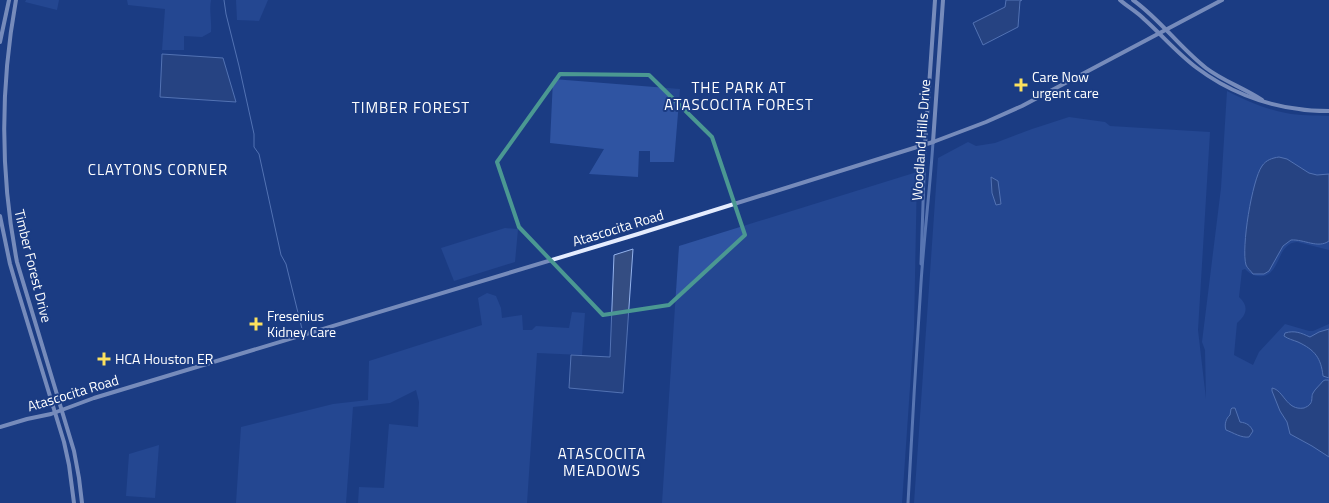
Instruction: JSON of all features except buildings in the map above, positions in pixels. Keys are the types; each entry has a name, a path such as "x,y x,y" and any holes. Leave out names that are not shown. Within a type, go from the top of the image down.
{"main road":[{"path":"0,42 8,0"},
{"name":"Timber Forest Drive","path":"16,0 1,84 0,132 2,172 17,262 77,465 82,503"},
{"name":"Woodland Hills Drive","path":"925,145 935,0"},
{"name":"Woodland Hills Drive","path":"933,142 943,0"},
{"path":"1120,0 1142,17 1186,59 1207,76 1242,94 1265,102 1301,110 1329,111"},
{"path":"1133,0 1148,12 1186,51 1210,71 1265,102"},
{"name":"Atascocita Road","path":"0,427 55,413 83,402 925,145 1022,106 1222,0"},
{"path":"934,19 942,21"},
{"path":"1207,76 1210,71"},
{"name":"Timber Forest Drive","path":"0,216 10,264 70,465 74,503"},
{"path":"10,264 17,262"}],"street":[{"name":"Woodland Hills Drive","path":"908,503 921,282 933,142"},
{"name":"Woodland Hills Drive","path":"921,282 920,251 925,145"}],"highlighted area":[{"path":"560,74 649,75 712,137 745,235 669,305 603,315 519,227 497,162"}],"shaded area":[{"path":"26,0 59,0 57,10 25,2"},
{"path":"127,0 211,0 211,32 202,37 184,36 184,50 162,50 165,9 128,5"},
{"path":"236,0 268,0 259,21 237,20"},
{"path":"1006,0 1022,0 1020,1 1018,27 983,45 973,23 1005,7"},
{"path":"162,54 223,58 236,102 160,97"},
{"path":"553,79 680,89 674,162 650,162 650,151 639,151 638,177 589,174 604,149 550,143"},
{"path":"1227,91 1256,104 1278,111 1296,115 1329,116 1329,250 1297,242 1286,247 1269,274 1258,276 1251,274 1245,269 1242,270 1239,297 1246,310 1243,317 1237,323 1234,355 1253,365 1259,352 1285,324 1313,331 1329,324 1329,503 914,503 938,158 968,142 976,146 995,143 1069,117 1105,122 1110,126 1210,132 1198,330 1206,399 1205,350 1202,342 1221,188"},
{"path":"1279,157 1287,159 1309,173 1317,175 1329,174 1329,241 1316,244 1291,240 1283,246 1269,271 1264,274 1253,274 1247,266 1245,256 1246,230 1251,199 1262,166 1265,162"},
{"path":"917,172 914,329 902,503 662,503 679,246"},
{"path":"991,177 998,181 1001,204 996,205 992,193"},
{"path":"505,228 518,229 515,262 454,281 441,248"},
{"path":"633,249 623,393 569,388 571,355 610,357 614,255"},
{"path":"487,293 496,296 501,308 502,318 522,315 523,330 532,330 536,326 569,328 572,312 585,313 582,355 537,353 527,503 358,503 359,487 384,488 389,424 418,427 419,402 416,390 390,403 353,407 346,503 236,503 241,427 333,404 368,400 369,361 482,325 478,298"},
{"path":"1329,329 1329,378 1323,376 1319,359 1313,352 1304,345 1284,336 1285,333 1295,332 1310,337"},
{"path":"1325,380 1329,380 1329,457 1290,434 1287,422 1280,411 1272,391 1272,388 1280,392 1289,404 1298,408 1304,408 1310,405 1312,394"},
{"path":"1232,408 1235,408 1240,422 1245,423 1252,429 1253,431 1249,437 1240,436 1226,430 1227,418"},
{"path":"159,445 155,498 126,496 129,454"}],"waterway":[{"path":"224,0 254,134 254,147 259,154 281,255 286,264 302,329"}],"place":[{"name":"Care Now urgent care","path":"1021,85"},
{"name":"Fresenius Kidney Care","path":"256,324"},
{"name":"HCA Houston ER","path":"104,359"}],"district":[{"name":"THE PARK AT ATASCOCITA FOREST","path":"739,96"},
{"name":"TIMBER FOREST","path":"411,108"},
{"name":"CLAYTONS CORNER","path":"158,170"},
{"name":"ATASCOCITA MEADOWS","path":"602,462"}]}
